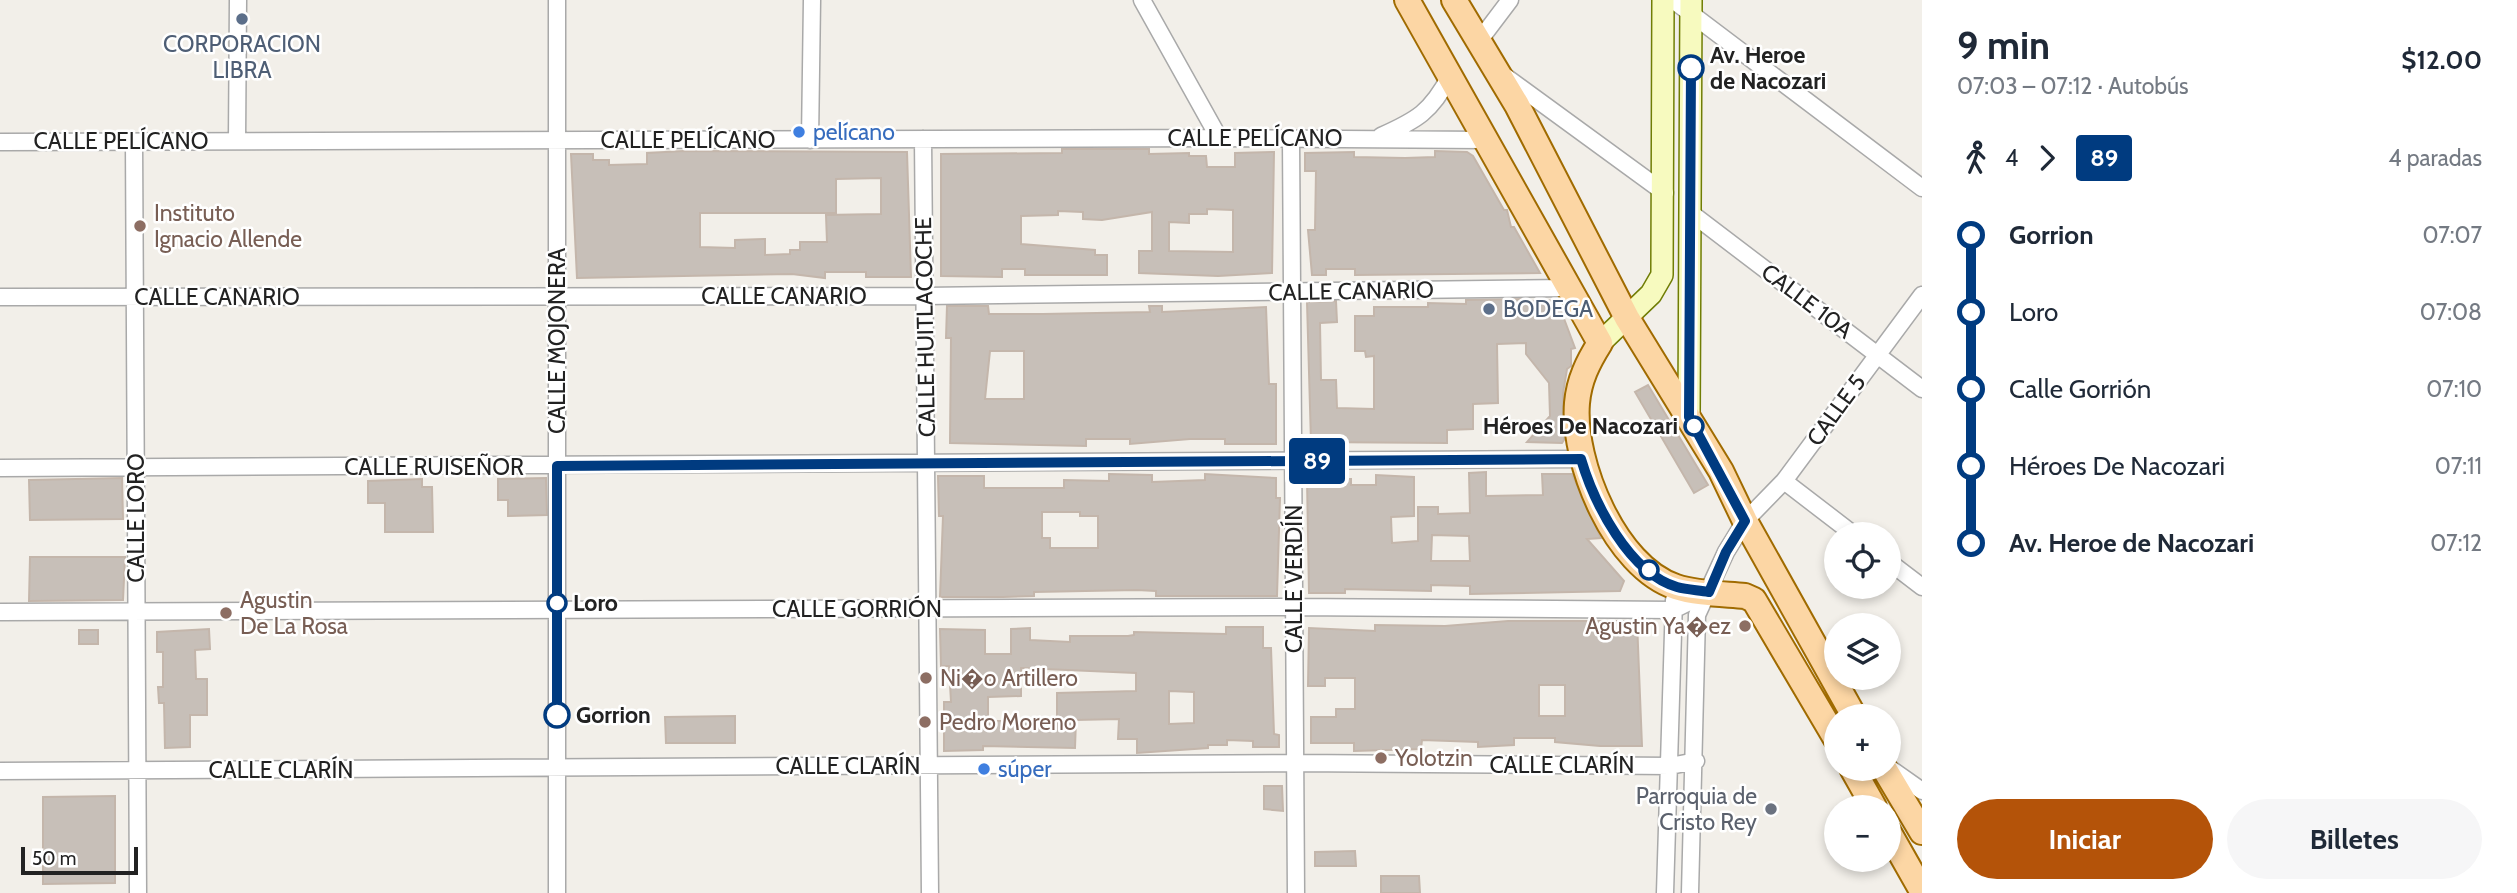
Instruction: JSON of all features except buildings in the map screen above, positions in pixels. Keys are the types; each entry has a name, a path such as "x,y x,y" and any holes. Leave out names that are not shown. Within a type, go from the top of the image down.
{"main road":[{"path":"1407,0 1600,343"},
{"path":"1454,0 1496,70 1627,318 1689,417 1847,704"},
{"path":"1664,0 1665,193 1662,275 1651,294 1600,343 1581,378 1577,401 1581,459 1587,480 1612,529 1674,598 1709,592 1745,596 1761,608 1824,718"},
{"path":"1689,417 1691,7"},
{"path":"1893,781 1922,832"},
{"path":"1901,854 1922,891"}],"street":[{"path":"237,141 238,0"},
{"name":"CALLE MOJONERA","path":"557,0 557,893"},
{"path":"810,139 812,0"},
{"path":"1142,0 1219,138"},
{"path":"1479,41 1510,0"},
{"path":"1672,0 1691,7 1922,188"},
{"path":"1496,70 1665,193"},
{"name":"CALLE PELÍCANO","path":"1376,138 1423,116 1439,97 1450,76"},
{"name":"CALLE PELÍCANO","path":"0,142 1219,138 1485,140"},
{"name":"CALLE VERDÍN","path":"1291,138 1296,893"},
{"name":"CALLE HUITLACOCHE","path":"923,139 930,893"},
{"name":"CALLE LORO","path":"134,142 138,893"},
{"name":"CALLE 10A","path":"1691,213 1922,389"},
{"name":"CALLE CANARIO","path":"0,297 925,296 1569,288"},
{"name":"CALLE 5","path":"1690,893 1696,761 1697,615 1726,552 1745,521 1784,481 1922,295"},
{"name":"CALLE RUISEÑOR","path":"0,468 1581,459"},
{"path":"1784,481 1837,522"},
{"path":"1901,571 1922,587"},
{"path":"1665,893 1674,598"},
{"name":"CALLE GORRIÓN","path":"0,612 1294,607 1674,598"},
{"name":"CALLE CLARÍN","path":"0,771 1295,763 1670,765 1696,761"},
{"path":"1901,778 1922,792"}],"bus line":[{"name":"89","path":"557,715 557,466 1581,459 1599,505 1612,529 1630,551 1651,572 1675,587 1709,592 1726,552 1745,521 1721,471 1689,417 1691,68"}],"place":[{"name":"CORPORACION LIBRA","path":"242,19"},
{"name":"Av. Heroe de Nacozari","path":"1691,68"},
{"name":"pelícano","path":"799,132"},
{"name":"Instituto Ignacio Allende","path":"140,226"},
{"name":"BODEGA","path":"1489,309"},
{"name":"Héroes De Nacozari","path":"1694,426"},
{"name":"Loro","path":"557,603"},
{"name":"Agustin De La Rosa","path":"226,613"},
{"name":"Agustin Ya�ez","path":"1745,626"},
{"name":"Ni�o Artillero","path":"926,678"},
{"name":"Gorrion","path":"557,715"},
{"name":"Pedro Moreno","path":"925,722"},
{"name":"Yolotzin","path":"1381,758"},
{"name":"súper","path":"984,769"},
{"name":"Parroquia de Cristo Rey","path":"1771,809"}]}
